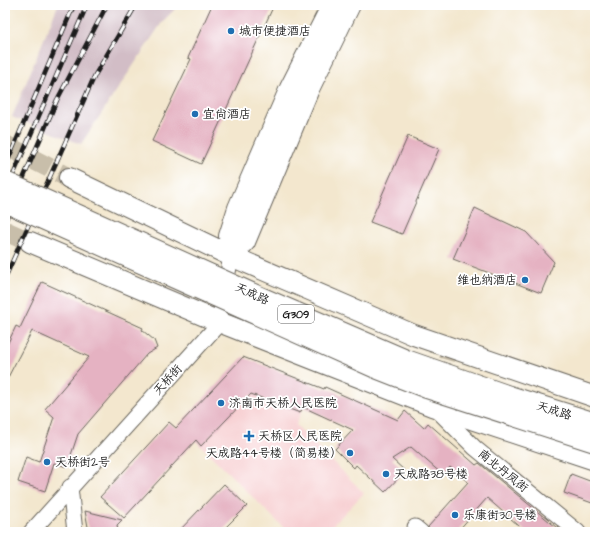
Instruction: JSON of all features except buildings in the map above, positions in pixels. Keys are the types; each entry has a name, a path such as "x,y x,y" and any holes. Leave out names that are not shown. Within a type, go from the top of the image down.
{"highway":[{"name":"天成路","path":"5,183 260,298 406,361 509,397 595,424"},
{"name":"天成路","path":"5,201 376,367 427,387 595,441"}],"main road":[{"path":"231,256 229,236 238,208 290,88 332,5"},
{"path":"231,256 245,242 309,89 350,5"},
{"path":"69,178 231,256 414,335 595,397"},
{"path":"30,242 219,322 432,406 595,460"}],"street":[{"path":"219,322 231,256"},
{"name":"天桥街","path":"31,532 219,322"},
{"name":"南北丹凤街","path":"432,406 475,448 578,532"},
{"path":"70,487 75,532"}],"shaded area":[{"path":"58,5 179,5 163,21 81,144 12,117"},
{"name":"天桥区人民医院","path":"243,357 312,385 296,425 364,493 326,532 288,532 180,425"}],"tunnel":[{"path":"5,145 69,178"},
{"path":"5,231 30,242"},
{"path":"440,382 450,348"}],"railway":[{"path":"5,167 74,5"},
{"path":"5,194 87,5"},
{"path":"5,221 57,100 107,5"},
{"path":"5,278 95,75 136,5"}],"place":[{"name":"城市便捷酒店","path":"231,31"},
{"name":"宜尚酒店","path":"195,114"},
{"name":"维也纳酒店","path":"525,280"},
{"name":"济南市天桥人民医院","path":"221,403"},
{"name":"天桥区人民医院","path":"249,436"},
{"name":"天成路44号楼（简易楼）","path":"350,453"},
{"name":"天桥街2号","path":"47,462"},
{"name":"天成路38号楼","path":"386,474"},
{"name":"乐康街30号楼","path":"455,515"}]}
